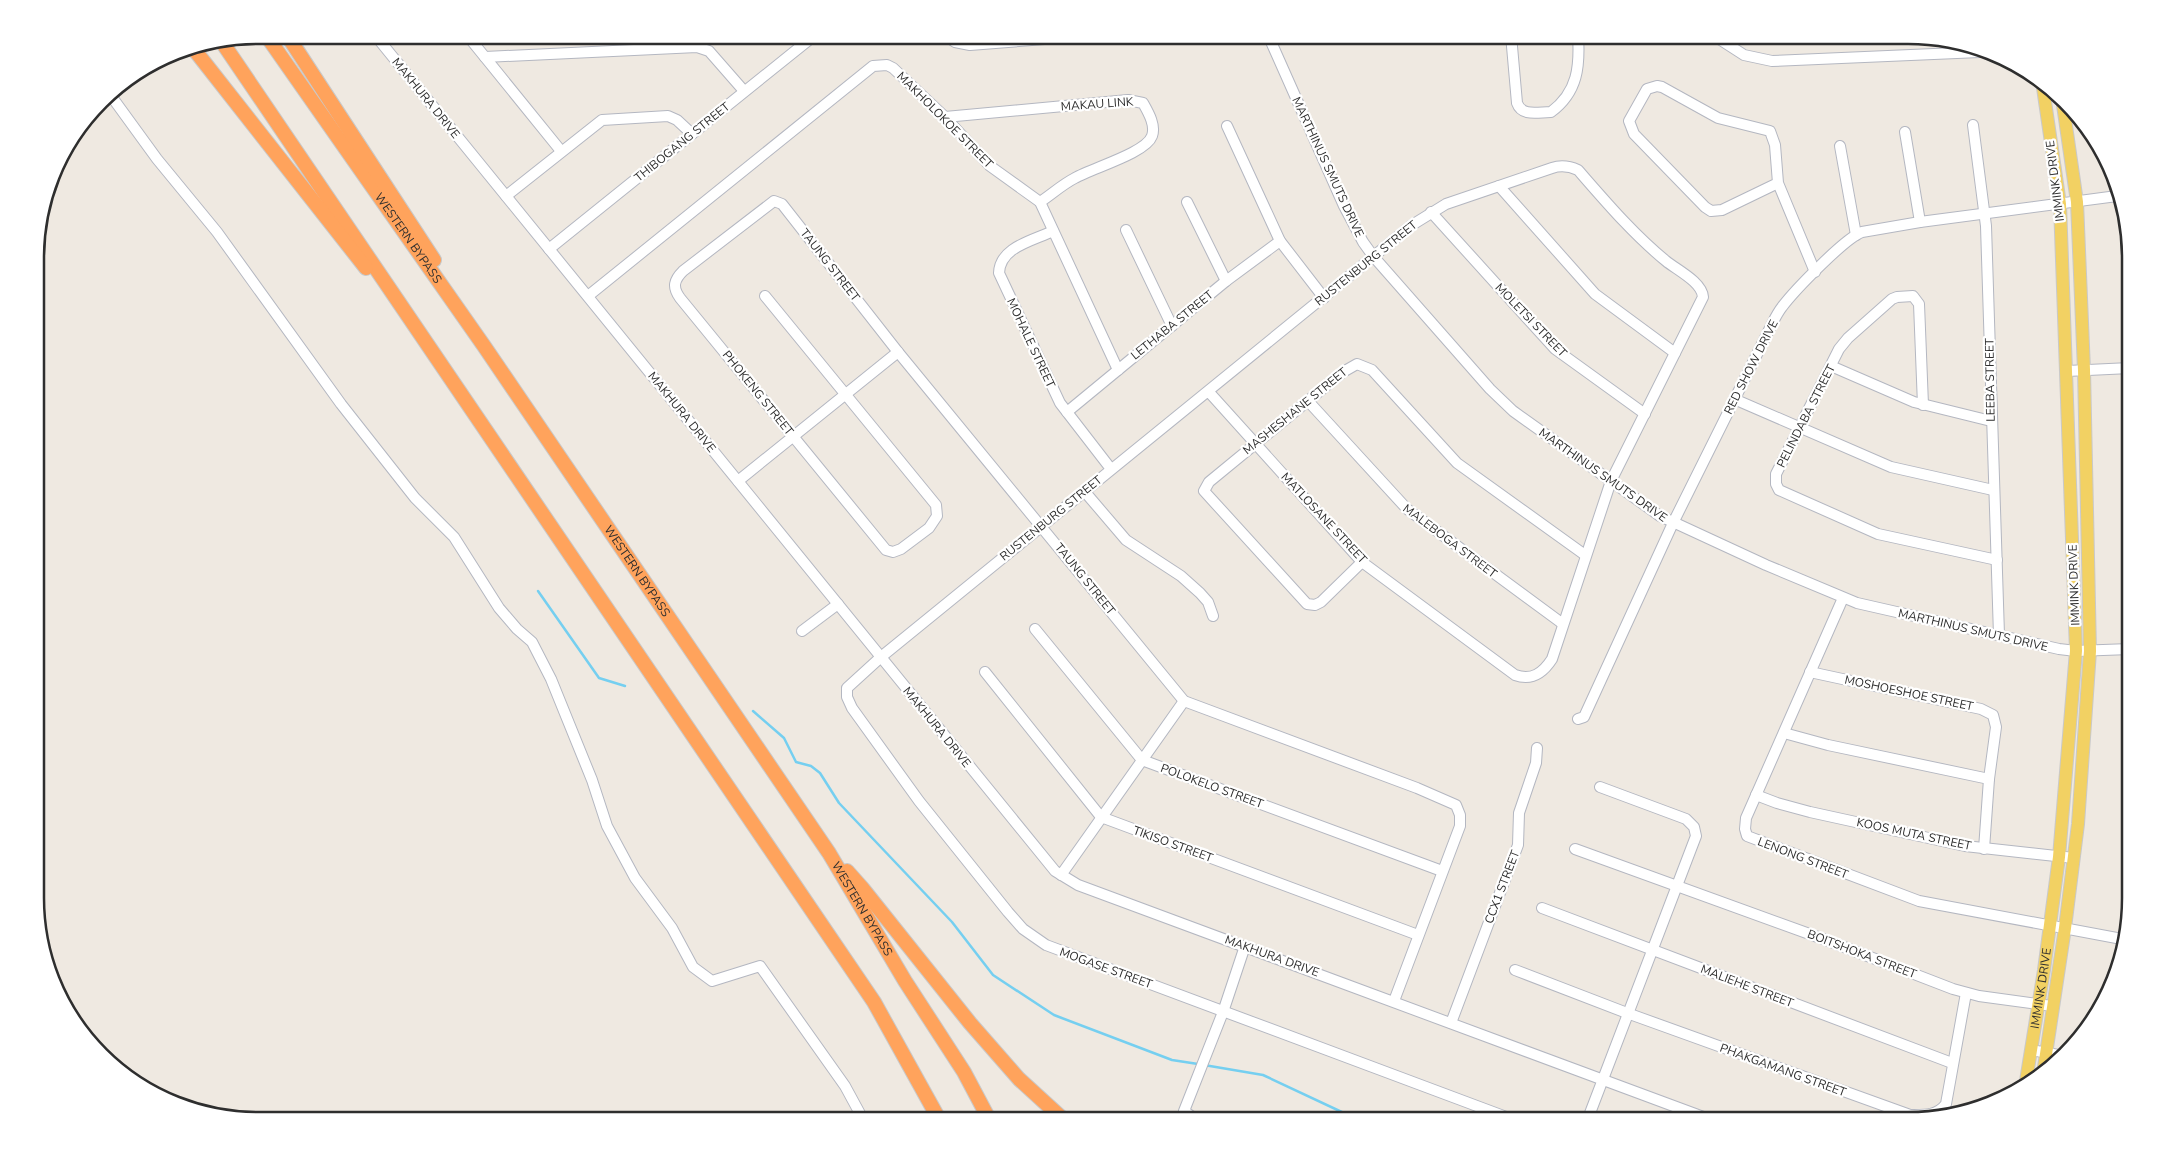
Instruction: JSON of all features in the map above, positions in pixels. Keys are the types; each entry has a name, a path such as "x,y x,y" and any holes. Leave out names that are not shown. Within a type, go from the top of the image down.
{"highway":[{"name":"WESTERN BYPASS","path":"272,44 484,346 829,853 905,981 964,1072 985,1112"},
{"path":"293,44 442,273 484,346"},
{"path":"225,47 874,1002 934,1112"},
{"path":"196,53 440,364"},
{"path":"829,853 863,889 970,1023 1019,1080 1056,1112"}],"main road":[{"name":"IMMINK DRIVE","path":"2027,1076 2039,1004 2059,857 2076,651 2060,204 2044,92"},
{"name":"IMMINK DRIVE","path":"2045,1063 2074,858 2090,650 2084,370 2076,202 2064,111"}],"street":[{"name":"MAKHURA DRIVE","path":"382,44 1045,859 1061,875 1078,884 1691,1112"},
{"path":"474,44 561,151"},
{"name":"THIBOGANG STREET","path":"550,249 804,44"},
{"name":"MARTHINUS SMUTS DRIVE","path":"1272,44 1344,206 1373,256 1502,402 1646,507 1673,523 1843,598 1877,608 2076,651 2122,649"},
{"path":"1511,44 1517,102 1520,109 1526,112 1552,112 1559,106 1578,72 1578,44"},
{"path":"1727,44 1744,55 1772,61 1960,50"},
{"path":"484,57 697,47 709,51 744,91"},
{"name":"MAKHOLOKOE STREET","path":"588,296 873,66 886,65 893,68 945,117 990,166 1040,202"},
{"path":"1778,183 1722,210 1710,211 1634,134 1629,121 1647,89 1657,86 1718,118 1770,131 1775,145 1778,183 1815,272"},
{"path":"114,100 157,159 217,232 341,404 415,498 454,537 499,608 517,629 532,642 551,679 592,780 607,826 635,878 672,928 693,967 712,981 760,966 845,1086 859,1112"},
{"name":"MAKAU LINK","path":"945,117 1128,100 1143,103 1152,125 1153,132 1149,142 1126,155 1075,177 1040,202"},
{"path":"506,196 597,122 608,118 668,116 677,120 692,134"},
{"path":"1227,126 1280,241 1296,265 1324,298"},
{"name":"LEEBA STREET","path":"1973,126 1986,214 1999,635"},
{"path":"1905,132 1920,222"},
{"path":"1840,146 1856,234 1920,222 2113,197"},
{"name":"RUSTENBURG STREET","path":"881,657 1208,390 1324,298 1373,256 1431,212 1446,204 1499,186 1559,166 1567,166 1578,170 1646,244 1702,290 1703,297 1611,482 1585,555 1555,651 1548,665 1538,675 1529,678"},
{"path":"1499,186 1595,294 1675,353"},
{"name":"PHOKENG STREET","path":"782,204 775,201 762,208 684,271 677,278 674,286 680,298 886,550 898,551 929,528 937,516 936,505 846,393"},
{"path":"1040,202 1118,370"},
{"path":"1187,202 1226,281"},
{"name":"TAUNG STREET","path":"782,204 898,352 1184,701"},
{"name":"MOLETSI STREET","path":"1431,212 1554,348 1645,414"},
{"path":"1126,230 1172,326"},
{"name":"MOHALE STREET","path":"1053,231 1010,251 1001,261 999,273 1055,394 1112,469"},
{"name":"RED SHOW DRIVE","path":"1578,719 1584,717 1673,523 1781,308 1815,272 1856,234"},
{"name":"LETHABA STREET","path":"1067,412 1226,281 1280,241"},
{"path":"764,296 846,393"},
{"name":"PELINDABA STREET","path":"1923,405 1919,304 1913,296 1897,296 1843,344 1776,474 1776,484 1779,490 1878,534 1997,560"},
{"path":"738,482 898,352"},
{"name":"MASHESHANE STREET","path":"1362,562 1321,602 1315,605 1307,604 1205,493 1204,488 1351,366 1357,364 1366,366 1457,463 1585,555"},
{"path":"1831,366 1906,400 1991,421"},
{"path":"2067,371 2122,368"},
{"name":"MATLOSANE STREET","path":"1208,390 1362,562 1515,675 1529,678"},
{"path":"1734,399 1891,467 1994,490"},
{"name":"MALEBOGA STREET","path":"1308,401 1407,509 1563,624"},
{"path":"1085,492 1126,540 1181,576 1200,592 1208,602 1213,616"},
{"name":"LENONG STREET","path":"1843,598 1756,795 1745,824 1746,832 1750,838 1919,901 2118,938"},
{"path":"802,631 838,604"},
{"path":"1035,629 1142,760"},
{"name":"MOGASE STREET","path":"881,657 847,688 852,708 919,801 1023,929 1051,947 1493,1112"},
{"path":"985,672 1101,817"},
{"name":"MOSHOESHOE STREET","path":"1810,672 1981,709 1993,715 1996,727 1989,779 1984,849"},
{"path":"1061,875 1184,701 1417,788 1449,801 1458,809 1460,826 1394,1001"},
{"path":"1784,733 1837,747 1989,779"},
{"name":"CCX1 STREET","path":"1451,1022 1518,845 1519,813 1536,763 1537,748"},
{"name":"POLOKELO STREET","path":"1142,760 1442,871"},
{"path":"1590,1112 1695,841 1696,832 1691,823 1686,819 1600,787"},
{"name":"KOOS MUTA STREET","path":"1756,795 1777,804 1810,812 1984,849 2074,858"},
{"name":"TIKISO STREET","path":"1101,817 1418,935"},
{"name":"BOITSHOKA STREET","path":"1575,848 1966,993 2052,1006"},
{"name":"MALIEHE STREET","path":"1542,908 1952,1063"},
{"path":"1185,1112 1184,1111 1223,1012 1244,946"},
{"name":"PHAKGAMANG STREET","path":"1516,970 1627,1013 1902,1112"},
{"name":"PHAKGAMANG STREET","path":"1940,1110 1942,1108 1948,1093 1966,993"},
{"path":"2031,1050 2055,1054"}],"waterway":[{"path":"538,591 599,678 625,686"},
{"path":"753,711 784,738 796,762 811,766 820,773 839,803 952,922 993,975 1054,1015 1172,1060 1198,1064"},
{"path":"1204,1065 1263,1075 1342,1112"}]}
